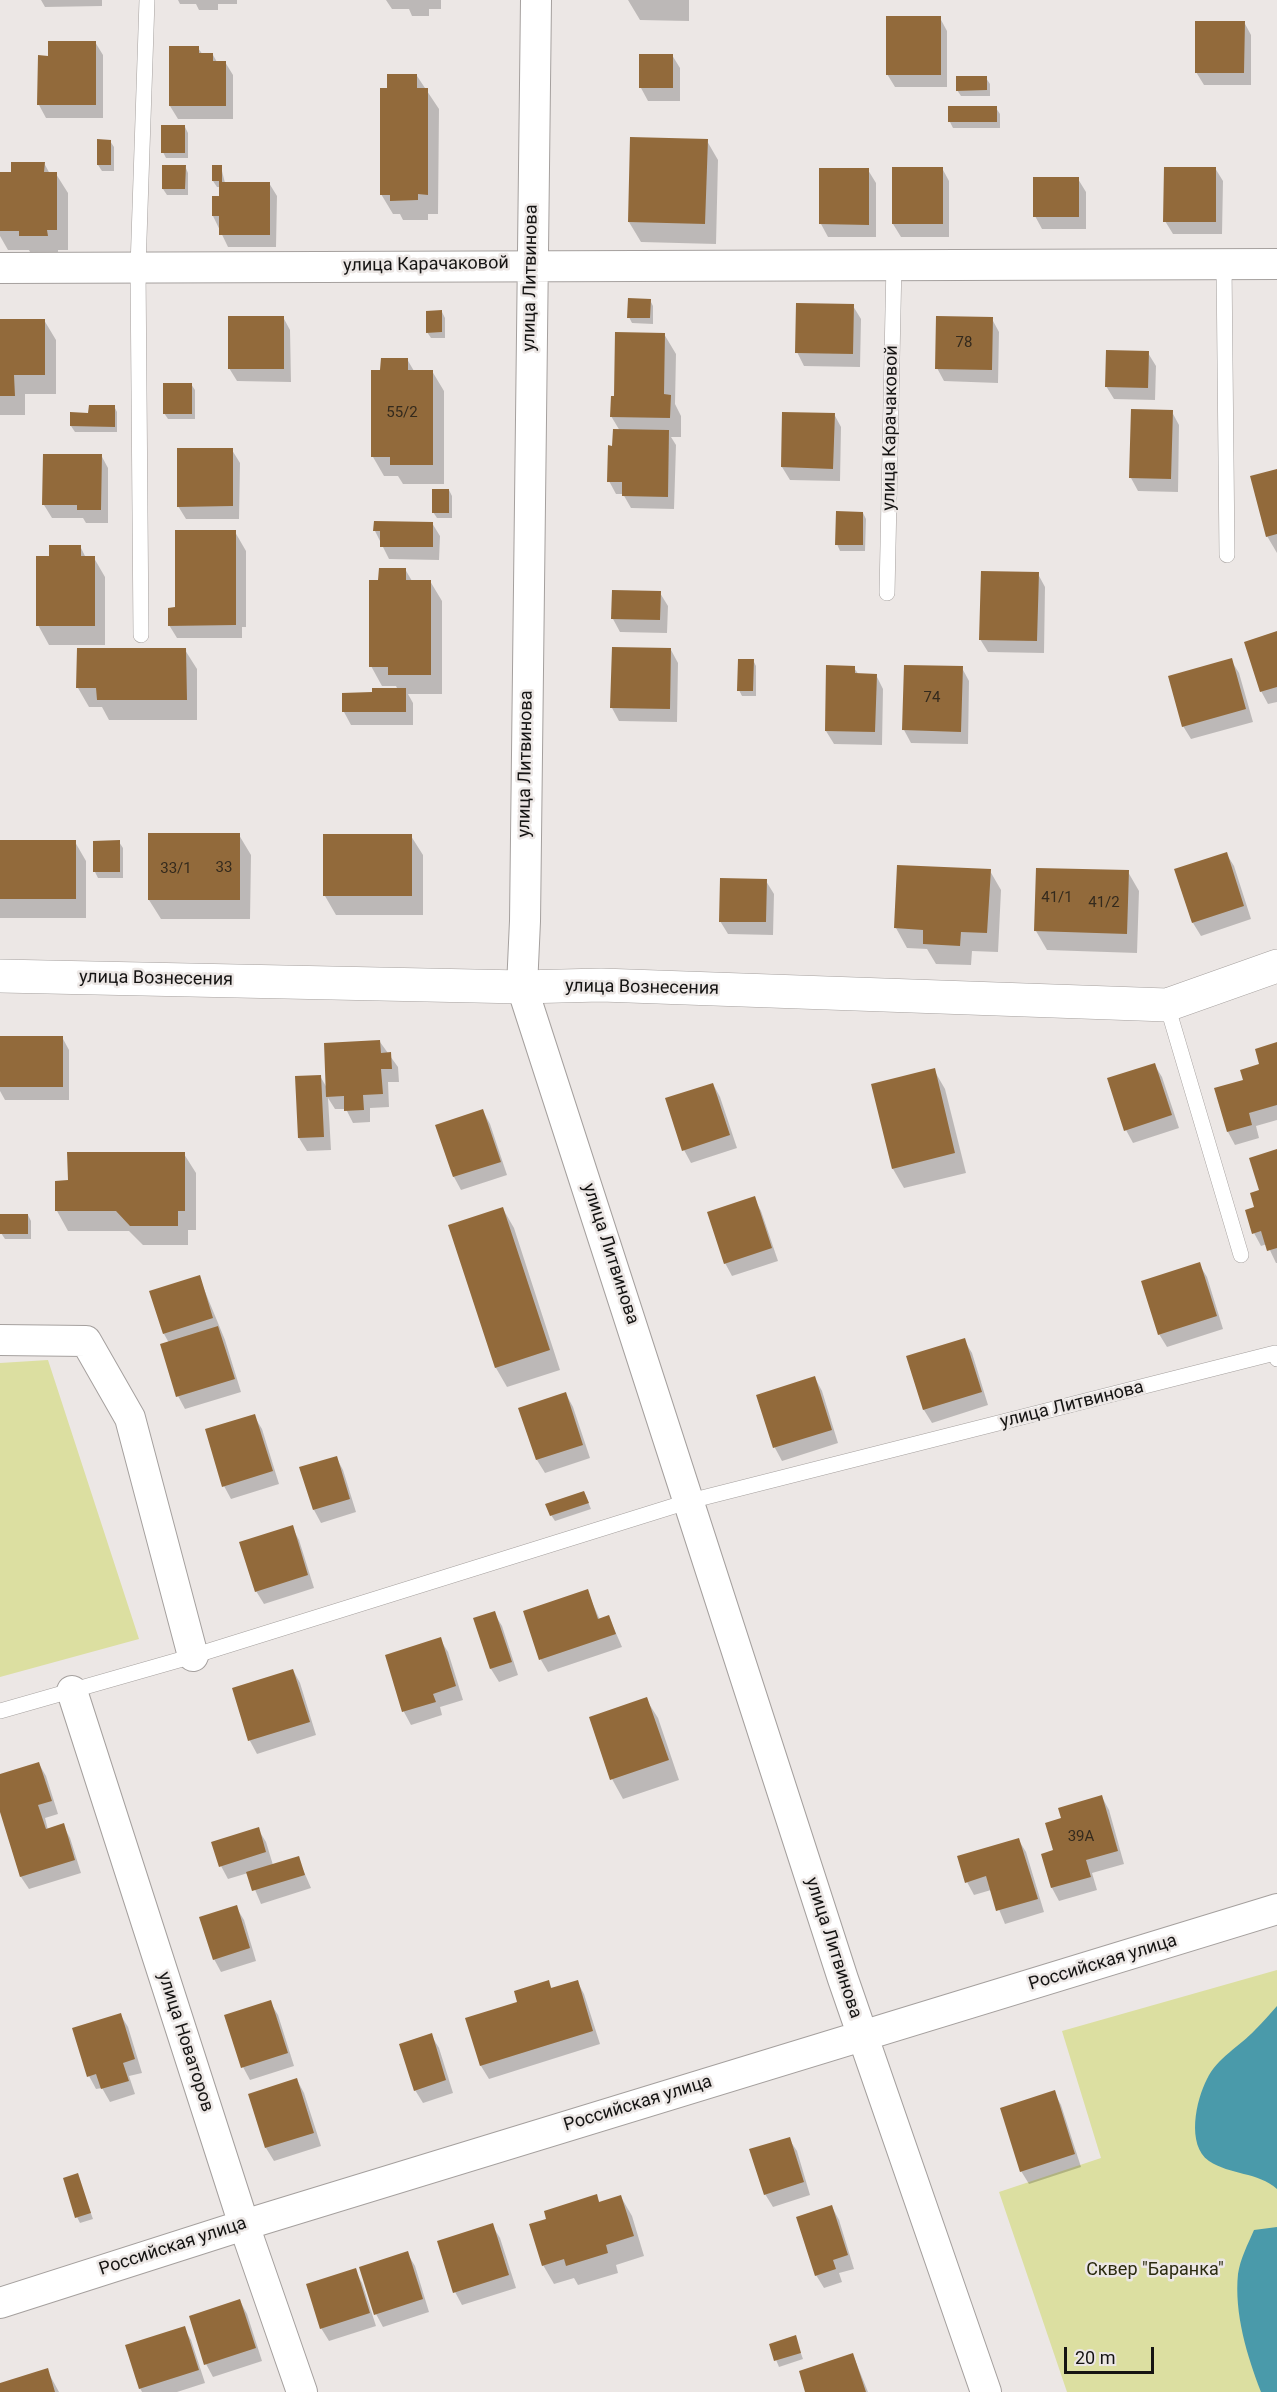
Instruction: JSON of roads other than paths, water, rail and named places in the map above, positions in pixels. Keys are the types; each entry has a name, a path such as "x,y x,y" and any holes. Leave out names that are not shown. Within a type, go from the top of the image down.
{"street":[{"name":"улица Литвинова","path":"536,0 531,264 525,921 522,987 862,2036 986,2392"},
{"name":"улица Карачаковой","path":"0,268 531,264 1277,264"},
{"name":"улица Вознесения","path":"0,976 522,987 613,986 1167,1005 1277,966"},
{"path":"0,1340 86,1341 130,1418 193,1656"},
{"name":"улица Новаторов","path":"72,1691 244,2225 302,2392"},
{"name":"Российская улица","path":"0,2303 244,2225 1277,1909"}],"lane":[{"path":"141,635 138,268 147,0"},
{"name":"улица Карачаковой","path":"887,593 894,263"},
{"path":"1224,264 1227,555"},
{"path":"1167,1005 1241,1255"},
{"name":"улица Литвинова","path":"690,1502 1275,1353 1277,1359"},
{"path":"0,1711 193,1656 690,1502"}],"water":[{"path":"1277,2006 1277,2189 1261,2179 1217,2166 1209,2161 1197,2144 1195,2122 1199,2098 1211,2072"},
{"path":"1277,2227 1277,2392 1261,2392 1251,2364 1240,2319 1238,2274 1242,2257 1254,2230"}],"park label":[{"name":"Сквер \"Баранка\"","path":"1155,2270"}]}
